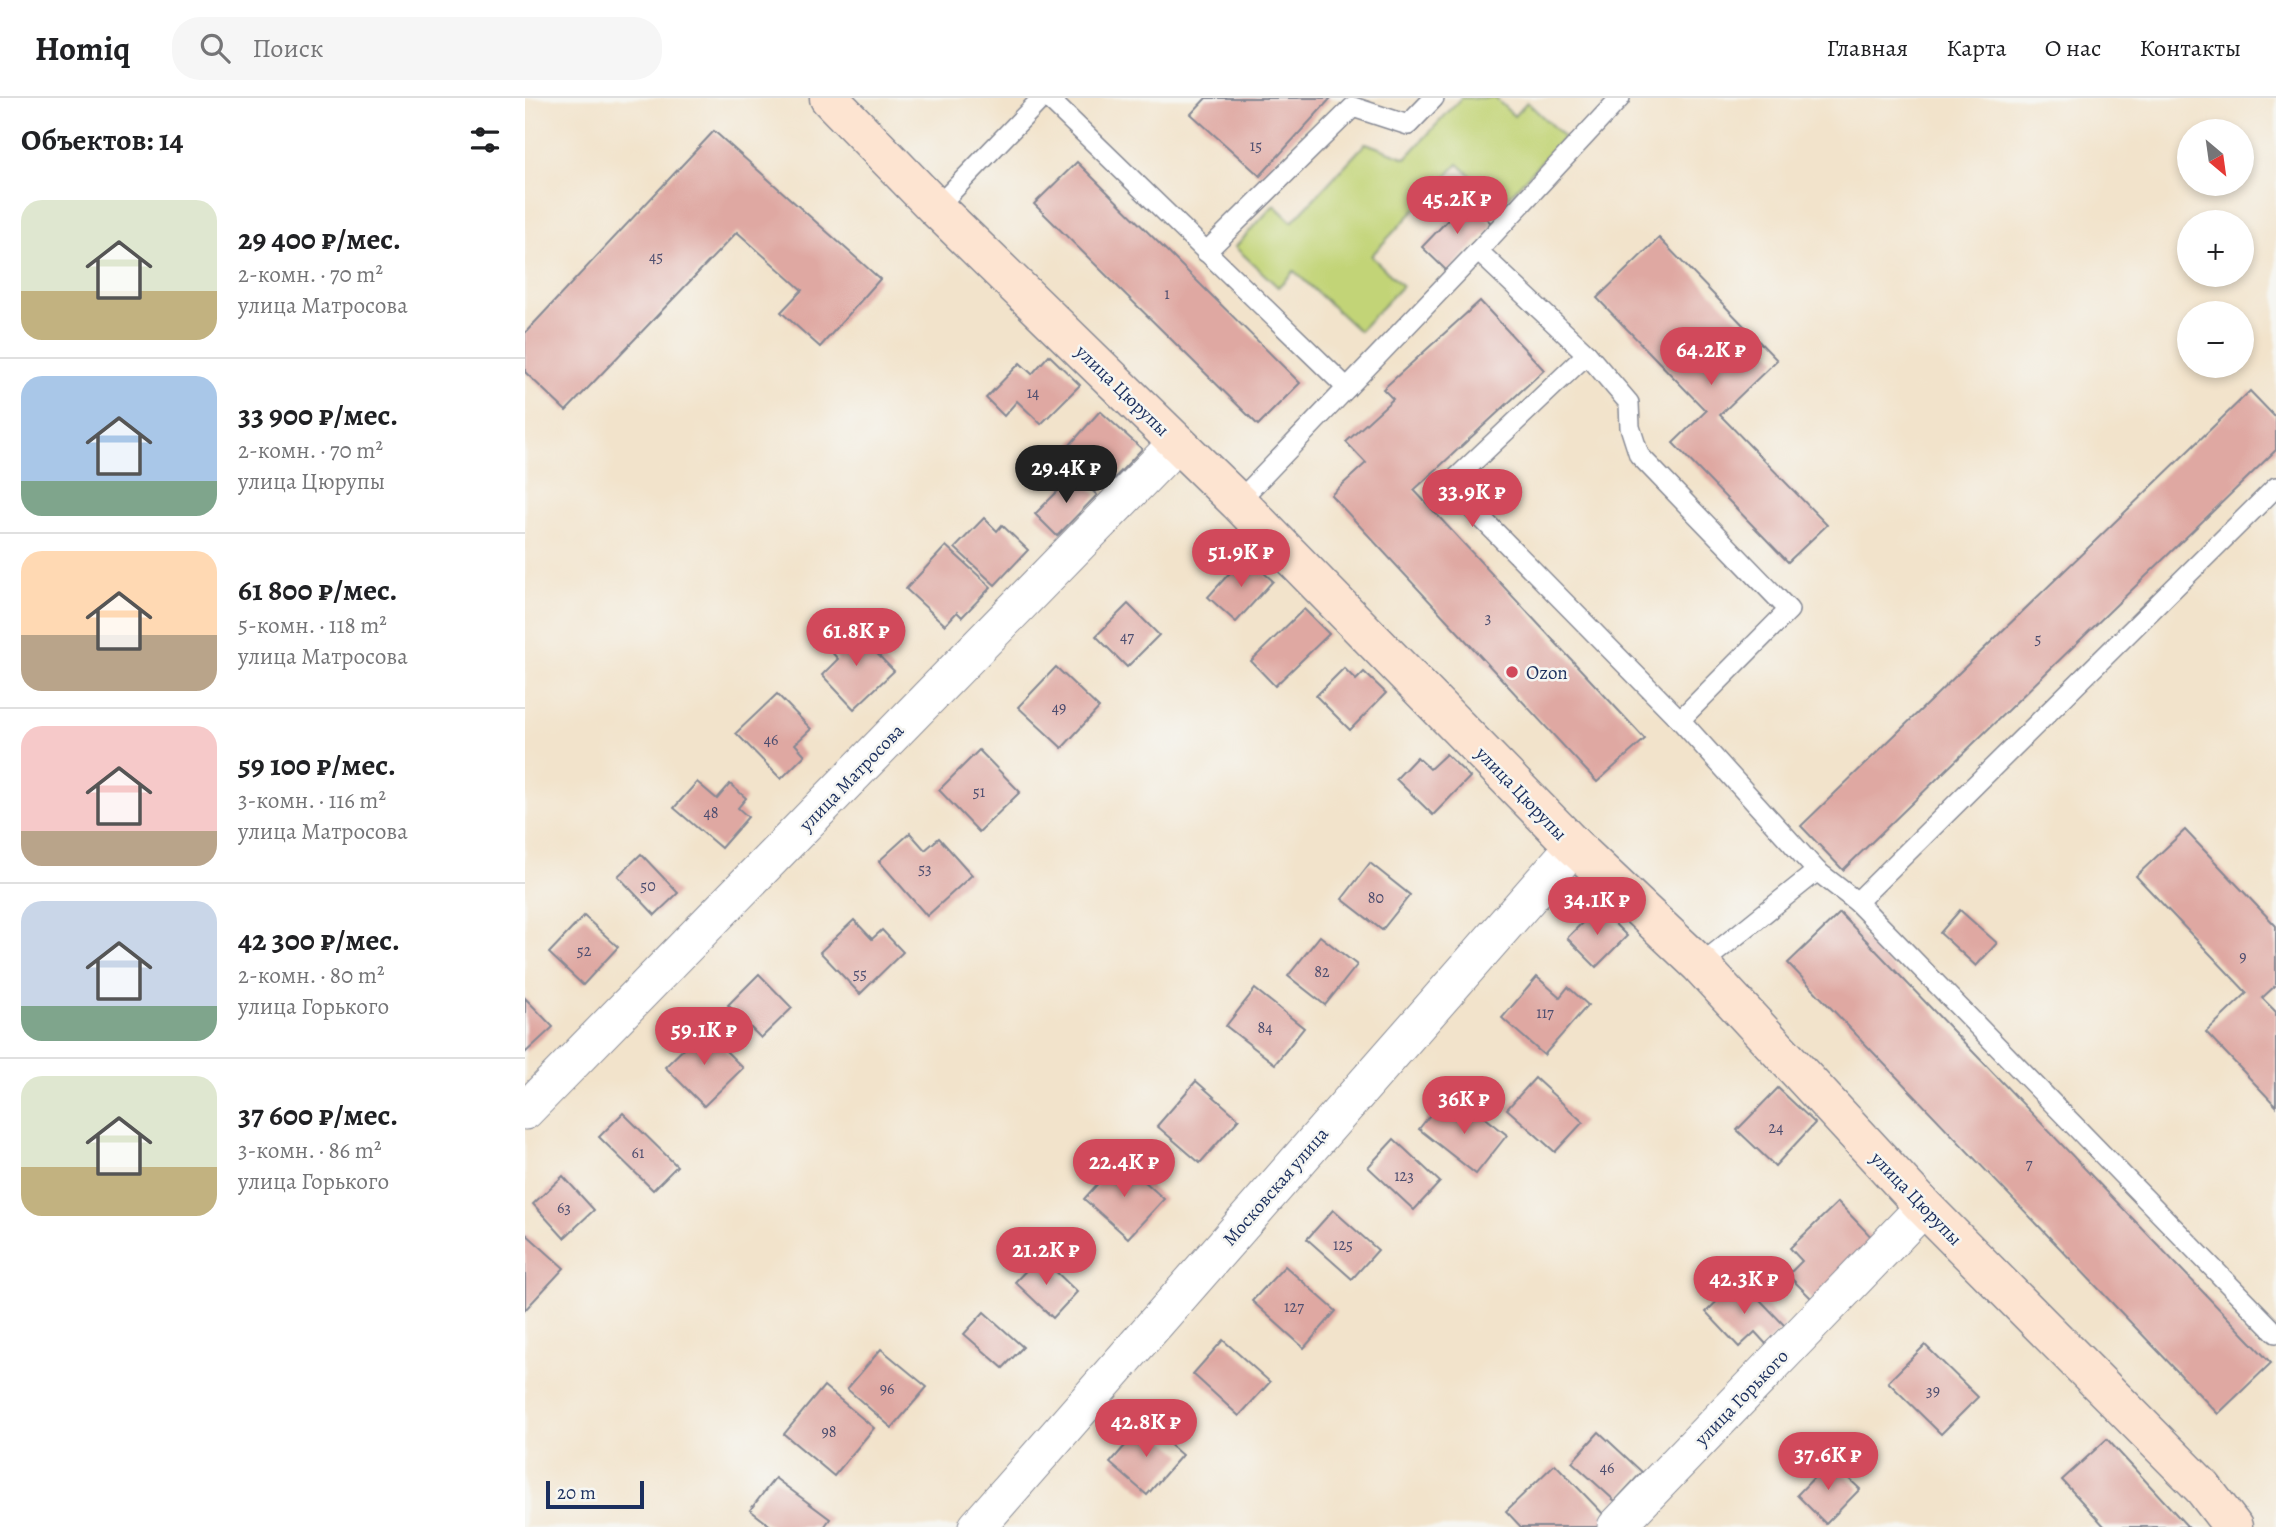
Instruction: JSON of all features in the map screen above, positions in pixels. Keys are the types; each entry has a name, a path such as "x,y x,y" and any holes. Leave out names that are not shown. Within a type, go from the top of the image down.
{"street":[{"name":"улица Цюрупы","path":"829,98 936,208 1238,502 1574,846 1700,965 1924,1207 2203,1488 2233,1527"},
{"name":"улица Матросова","path":"525,1111 1177,443"},
{"name":"Московская улица","path":"977,1527 1574,846"},
{"name":"улица Горького","path":"1616,1527 1924,1207"}],"lane":[{"path":"936,208 1042,98"},
{"path":"1048,98 1347,388"},
{"path":"1206,251 1353,107 1408,125 1434,98"},
{"path":"1238,502 1620,98"},
{"path":"1478,251 1587,354 1629,403 1630,427 1639,454 1789,610 1680,720"},
{"path":"1587,354 1449,485 1680,720 1817,871 1857,902 2276,1332"},
{"path":"1857,902 2276,487"},
{"path":"1700,965 1817,871"}],"green space":[{"path":"1461,98 1495,98 1514,116 1527,102 1564,137 1502,204 1458,164 1371,256 1402,286 1359,331 1294,271 1278,287 1235,247 1274,205 1292,222 1366,143 1406,158"}],"building":[{"path":"1206,98 1331,98 1260,176 1191,114"},
{"path":"714,131 880,279 820,347 781,312 802,290 737,232 566,411 525,372 525,333"},
{"path":"1077,162 1300,383 1258,425 1034,204"},
{"path":"1467,200 1493,225 1448,272 1422,247"},
{"path":"1659,238 1777,360 1720,415 1827,525 1788,562 1673,443 1706,411 1597,298"},
{"path":"1480,301 1544,370 1414,490 1645,739 1597,782 1331,495 1366,463 1346,442 1393,399 1383,389"},
{"path":"1049,355 1080,385 1041,424 1017,401 1004,416 986,398 1020,363 1032,374"},
{"path":"2250,391 2276,418 2276,450 1843,870 1801,826"},
{"path":"1100,411 1142,449 1110,483 1069,446"},
{"path":"1075,474 1097,495 1057,536 1035,514"},
{"path":"984,518 997,531 1002,525 1028,550 995,585 955,548"},
{"path":"946,546 991,587 962,617 957,612 945,625 906,589"},
{"path":"1245,556 1273,581 1236,622 1208,597"},
{"path":"1128,604 1159,635 1127,667 1096,636"},
{"path":"1304,609 1329,634 1275,686 1251,661"},
{"path":"851,627 894,671 854,709 822,675 838,659 828,648"},
{"path":"1056,667 1099,708 1062,748 1018,707"},
{"path":"1344,668 1356,680 1364,672 1386,693 1350,730 1316,696"},
{"path":"777,694 811,729 795,744 805,755 781,779 736,733"},
{"path":"979,750 1020,792 979,832 939,790"},
{"path":"1446,754 1470,777 1433,815 1396,779 1417,757 1430,769"},
{"path":"697,782 717,799 730,784 746,798 738,808 748,817 721,848 674,808"},
{"path":"2185,830 2276,926 2276,985 2262,998 2276,1012 2276,1106 2206,1032 2247,993 2136,876"},
{"path":"910,833 925,850 939,838 972,875 927,916 879,861"},
{"path":"641,854 678,893 655,915 618,876"},
{"path":"1370,863 1410,895 1382,930 1342,899"},
{"path":"1598,907 1627,936 1596,967 1567,938"},
{"path":"1960,910 1997,943 1976,966 1940,933"},
{"path":"1840,913 2271,1363 2218,1414 1788,963"},
{"path":"584,916 618,947 583,985 549,953"},
{"path":"854,920 872,939 882,930 903,952 860,994 820,952"},
{"path":"1320,936 1357,965 1325,1005 1288,976"},
{"path":"759,974 792,1008 761,1038 728,1005"},
{"path":"1537,977 1560,997 1568,987 1588,1005 1544,1055 1502,1018"},
{"path":"1255,989 1304,1028 1275,1064 1226,1026"},
{"path":"525,998 553,1027 525,1053"},
{"path":"704,1029 743,1068 704,1106 665,1067"},
{"path":"1535,1078 1583,1122 1555,1152 1507,1109"},
{"path":"1196,1081 1239,1119 1200,1163 1157,1126"},
{"path":"1778,1088 1815,1123 1775,1166 1737,1130"},
{"path":"1441,1101 1465,1121 1474,1109 1507,1135 1476,1174 1419,1129"},
{"path":"623,1113 677,1166 653,1190 599,1137"},
{"path":"1394,1139 1440,1182 1414,1210 1368,1167"},
{"path":"1120,1159 1164,1199 1128,1238 1084,1199"},
{"path":"563,1176 594,1210 564,1238 533,1204"},
{"path":"1838,1202 1878,1244 1816,1303 1788,1275 1802,1261 1790,1248"},
{"path":"1333,1210 1378,1250 1352,1279 1307,1239"},
{"path":"525,1233 564,1268 525,1310"},
{"path":"1040,1256 1077,1292 1053,1318 1015,1282"},
{"path":"1285,1266 1336,1311 1304,1348 1252,1301"},
{"path":"1740,1279 1785,1326 1766,1344 1755,1332 1739,1347 1706,1312"},
{"path":"984,1312 1023,1347 1003,1368 964,1334"},
{"path":"1223,1340 1270,1382 1239,1416 1193,1374"},
{"path":"1925,1345 1978,1397 1941,1434 1888,1382"},
{"path":"881,1349 927,1387 892,1428 847,1389"},
{"path":"824,1386 874,1428 834,1476 784,1434"},
{"path":"1145,1423 1182,1455 1147,1495 1110,1463"},
{"path":"1599,1432 1642,1472 1615,1501 1572,1462"},
{"path":"2107,1439 2188,1527 2105,1527 2062,1480"},
{"path":"1830,1461 1860,1489 1826,1524 1797,1495"},
{"path":"1555,1464 1610,1521 1604,1527 1521,1527 1506,1511"},
{"path":"775,1478 830,1519 824,1527 772,1527 750,1510"}],"place":[{"name":"Ozon","path":"1512,672"}]}
